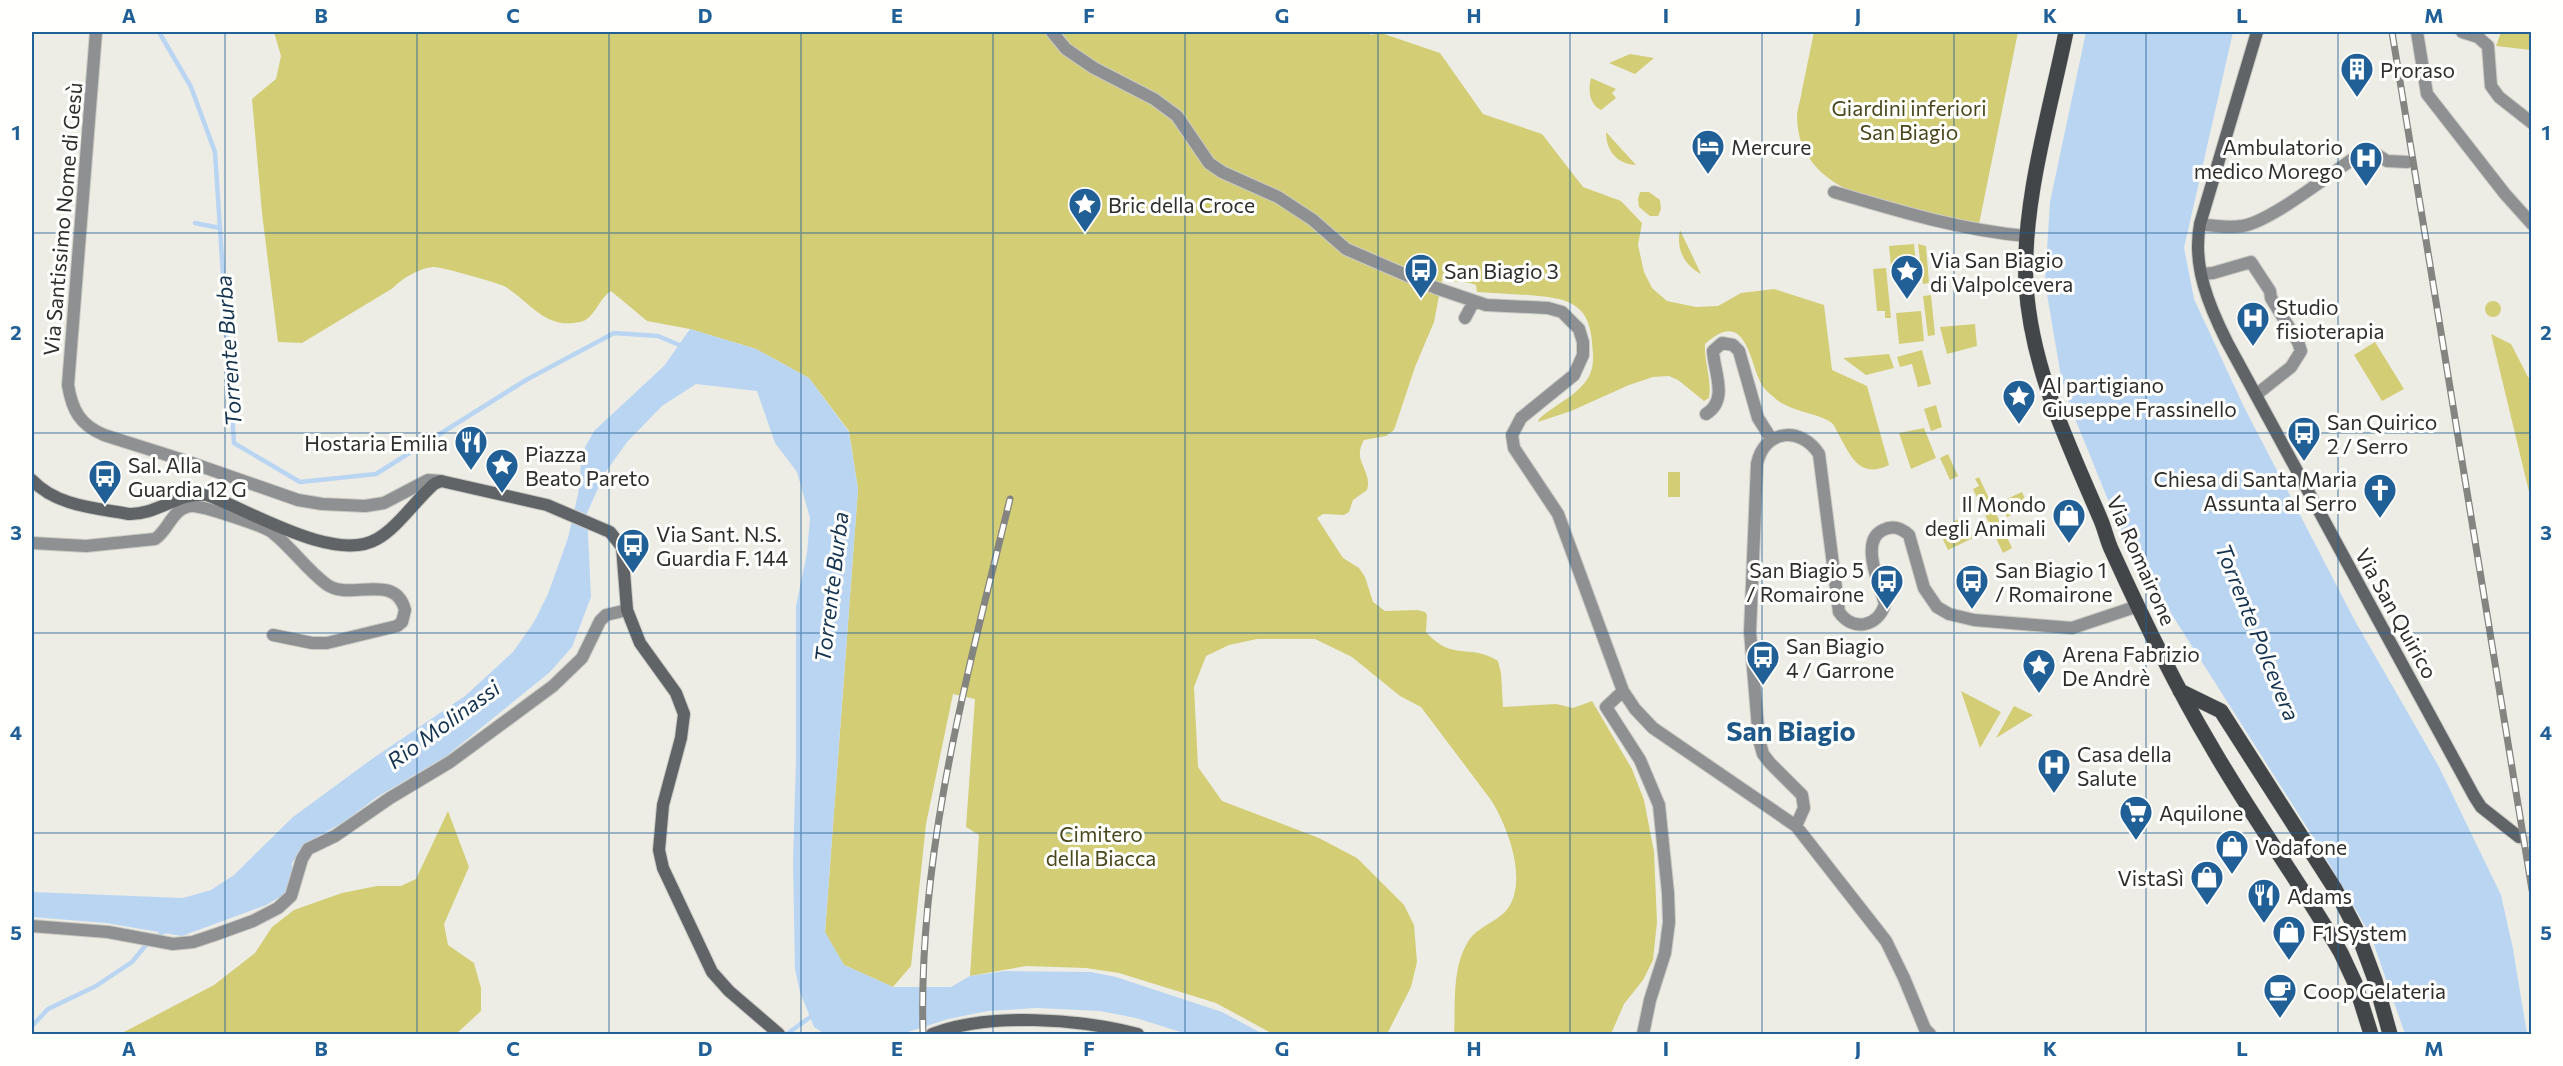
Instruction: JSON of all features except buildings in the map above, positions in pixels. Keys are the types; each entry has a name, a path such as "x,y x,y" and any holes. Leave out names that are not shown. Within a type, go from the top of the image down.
{"main road":[{"name":"Via Romairone","path":"2066,32 2026,236 2026,286 2033,339 2048,391 2067,445 2138,606 2179,690 2211,746 2341,953 2355,983 2371,1035"},
{"name":"Via San Quirico","path":"2257,32 2200,224 2198,243 2201,274 2213,315 2474,796 2481,807 2519,837"},
{"path":"32,480 41,491 53,498 129,514 141,514 195,494 207,495 274,528 328,543 369,543 385,534 434,484 441,482 548,505 610,532 622,547 627,610 640,643 676,693 684,714 681,738 663,805 659,850 663,868 712,972 729,991 779,1035"},
{"path":"2179,690 2221,711 2335,889 2356,929 2375,980 2390,1035"},
{"path":"932,1035 970,1023 1044,1021 1105,1026 1138,1035"}],"street":[{"name":"Via Santissimo Nome di Gesù","path":"96,32 68,385 72,405 80,420 92,430 104,435 298,500 322,504 365,506 384,503 428,480 441,482"},
{"path":"1053,32 1066,49 1084,62 1154,99 1177,116 1209,163 1222,172 1278,197 1313,220 1346,249 1436,288 1486,305 1548,308 1562,312 1572,320 1583,342 1580,366 1574,375 1521,418 1512,435 1514,448 1558,514 1623,691 1635,709 1653,728 1796,826 1886,941 1904,978 1924,1029 1930,1035"},
{"path":"2417,32 2427,94 2505,194 2532,224"},
{"path":"2462,32 2478,37 2488,46 2491,86 2499,97 2532,123"},
{"path":"2200,224 2242,226 2258,220 2368,149 2387,160 2407,162"},
{"path":"1834,192 1914,216 1983,232 2026,236"},
{"path":"2201,274 2213,273 2251,262 2298,342 2301,351 2296,361 2257,394"},
{"path":"1465,318 1474,301"},
{"path":"1706,414 1716,405 1719,390 1713,351 1722,344 1733,345 1739,351 1758,418 1772,440"},
{"path":"1796,826 1804,808 1802,795 1770,763 1760,745 1750,632 1757,464 1761,450 1772,440 1781,436 1799,436 1813,445 1819,454 1839,612 1850,622 1858,625 1869,624 1883,612 1885,604 1870,551 1876,534 1888,527 1902,529 1909,535 1924,588 1937,607 1949,615 1974,620 2072,628 2138,606"},
{"path":"32,543 86,546 155,539 177,512 192,506 207,508 274,528 330,587 350,591 376,587 386,590 398,597 405,610 402,622 397,626 327,643 312,643 273,635"},
{"path":"32,926 108,932 173,944 193,942 217,934 253,921 278,908 291,896 302,859 308,849 336,836 390,798 450,762 553,686 582,658 600,621 606,615 627,610"},
{"path":"1623,691 1606,707 1640,760 1659,805 1668,893 1669,922 1665,953 1650,1000 1643,1035"}],"green space":[{"name":"Cimitero della Biacca","path":"274,32 1369,32 1370,35 1381,33 1440,53 1483,114 1542,134 1583,187 1621,201 1642,223 1638,245 1644,272 1652,288 1667,301 1696,307 1718,306 1741,293 1774,289 1824,305 1832,370 1867,386 1889,465 1871,469 1858,464 1852,458 1832,423 1777,400 1764,388 1739,335 1731,331 1720,334 1705,344 1710,391 1709,398 1704,401 1678,380 1669,376 1653,377 1538,422 1545,414 1578,390 1590,374 1593,365 1593,351 1586,317 1580,309 1563,300 1541,296 1477,292 1476,285 1472,283 1442,280 1434,322 1415,367 1394,430 1386,436 1364,440 1361,448 1361,460 1368,483 1367,490 1353,500 1349,512 1344,515 1323,514 1317,518 1343,558 1359,568 1365,577 1373,602 1385,611 1425,612 1427,615 1426,632 1435,641 1453,650 1479,653 1498,661 1503,707 1556,704 1573,708 1592,701 1632,769 1644,800 1654,852 1657,922 1653,960 1643,980 1624,1004 1611,1034 1454,1034 1457,974 1463,951 1472,936 1505,912 1516,886 1514,856 1504,825 1491,800 1421,707 1400,696 1352,657 1315,639 1257,639 1229,645 1206,656 1194,687 1198,767 1222,801 1319,838 1357,858 1404,905 1414,925 1417,962 1411,987 1387,1034 1273,1034 1216,1003 1119,973 1086,968 1026,966 970,976 979,835 966,827 975,699 953,694 926,824 911,966 893,987 844,965 825,933 858,489 849,431 809,378 756,349 690,329 647,321 611,291 585,320 557,322 538,313 504,286 433,267 412,274 302,343 278,342 262,213 252,99 276,79 281,56"},
{"name":"Giardini inferiori San Biagio","path":"1814,32 2018,32 1979,224 1894,207 1865,198 1839,185 1817,168 1803,146 1797,117"},
{"path":"2501,32 2531,32 2531,50 2496,46"},
{"path":"1630,54 1654,58 1635,74 1609,63"},
{"path":"1591,78 1616,89 1612,93 1616,98 1601,110 1590,96"},
{"path":"1606,132 1636,165 1623,162 1610,151"},
{"path":"1640,192 1649,192 1660,200 1661,209 1658,216 1650,216 1639,207"},
{"path":"1680,230 1701,274 1690,266 1680,250"},
{"path":"1914,244 1917,274 1892,277 1889,246"},
{"path":"1918,244 1926,246 1929,283 1923,284"},
{"path":"1886,268 1891,318 1885,318 1885,311 1877,311 1873,269"},
{"path":"1931,295 1935,335 1928,336 1923,296"},
{"path":"2490,301 2496,301 2501,309 2499,315 2490,317 2485,312 2485,306"},
{"path":"1921,311 1924,341 1899,344 1896,313"},
{"path":"1975,324 1977,346 1947,354 1940,327"},
{"path":"2491,334 2511,344 2531,379 2531,500"},
{"path":"2375,342 2404,389 2382,401 2354,355"},
{"path":"1922,350 1931,384 1918,387 1912,364 1900,367 1897,357"},
{"path":"1889,354 1894,368 1866,375 1843,358"},
{"path":"1936,405 1942,427 1931,431 1924,409"},
{"path":"1924,428 1936,458 1911,469 1899,433"},
{"path":"1948,454 1958,476 1950,480 1940,458"},
{"path":"1668,472 1680,472 1680,497 1668,497"},
{"path":"1979,477 2012,548 2003,553 1973,489 1979,486 1975,479"},
{"path":"2022,492 2029,508 2007,517 2000,502"},
{"path":"1963,517 1973,538 1948,550 1938,529"},
{"path":"1961,691 2001,712 1980,748"},
{"path":"2014,706 2033,715 1996,738"},
{"path":"448,811 469,867 444,924 448,945 474,963 481,988 481,1011 456,1034 108,1034 124,1032 214,985 255,953 272,927 294,910 342,893 377,886 401,886 416,879"}],"water":[{"name":"Torrente Polcevera","path":"2086,32 2233,32 2184,248 2194,299 2244,407 2355,621 2439,767 2501,895 2513,949 2527,1034 2405,1034 2371,936 2317,843 2160,596 2117,522 2074,416 2061,377 2045,282 2050,202"},
{"name":"Rio Molinassi","path":"690,329 756,349 809,378 849,432 858,489 825,932 844,965 893,987 951,987 970,976 1005,971 1091,972 1116,977 1222,1012 1263,1034 1187,1034 1136,1018 1100,1011 1037,1008 988,1011 948,1019 902,1034 825,1034 814,1027 800,992 795,969 793,863 796,606 807,553 810,518 797,472 775,443 757,391 696,384 662,406 627,442 605,473 587,513 591,597 572,647 550,672 445,757 377,797 345,821 304,845 292,863 292,876 285,894 266,905 182,936 106,923 32,917 32,892 183,898 211,890 234,875 293,817 372,759 465,696 513,652 534,622 548,594 568,538 578,494 582,453 594,431 664,366"}],"waterway":[{"name":"Torrente Burba","path":"159,32 191,87 215,152 234,443 300,482 376,474 526,380 614,333 658,336 684,347"},
{"path":"195,223 220,228"},
{"path":"32,1026 48,1009 96,986 132,962 146,945 167,929"},
{"path":"787,1034 813,1015"}],"tunnel":[{"path":"2519,837 2532,846"}],"railway":[{"path":"2392,32 2532,890"},
{"path":"923,1034 928,899 937,831 962,698 1010,499"}],"place":[{"name":"Proraso","path":"2357,98"},
{"name":"Mercure","path":"1708,175"},
{"name":"Ambulatorio medico Morego","path":"2366,187"},
{"name":"Bric della Croce","path":"1085,233"},
{"name":"San Biagio 3","path":"1421,299"},
{"name":"Via San Biagio di Valpolcevera","path":"1907,300"},
{"name":"Studio fisioterapia","path":"2253,347"},
{"name":"Al partigiano Giuseppe Frassinello","path":"2019,425"},
{"name":"San Quirico 2 / Serro","path":"2304,462"},
{"name":"Hostaria Emilia","path":"471,471"},
{"name":"Piazza Beato Pareto","path":"502,494"},
{"name":"Sal. Alla Guardia 12 G","path":"105,505"},
{"name":"Chiesa di Santa Maria Assunta al Serro","path":"2380,519"},
{"name":"Il Mondo degli Animali","path":"2069,544"},
{"name":"Via Sant. N.S. Guardia F. 144","path":"633,574"},
{"name":"San Biagio 5 / Romairone","path":"1887,610"},
{"name":"San Biagio 1 / Romairone","path":"1972,610"},
{"name":"San Biagio 4 / Garrone","path":"1763,686"},
{"name":"Arena Fabrizio De Andrè","path":"2039,694"},
{"name":"Casa della Salute","path":"2054,794"},
{"name":"Aquilone","path":"2136,841"},
{"name":"Vodafone","path":"2232,875"},
{"name":"VistaSì","path":"2207,906"},
{"name":"Adams","path":"2264,924"},
{"name":"F1 System","path":"2289,961"},
{"name":"Coop Gelateria","path":"2280,1019"}],"district":[{"name":"San Biagio","path":"1791,730"}]}
